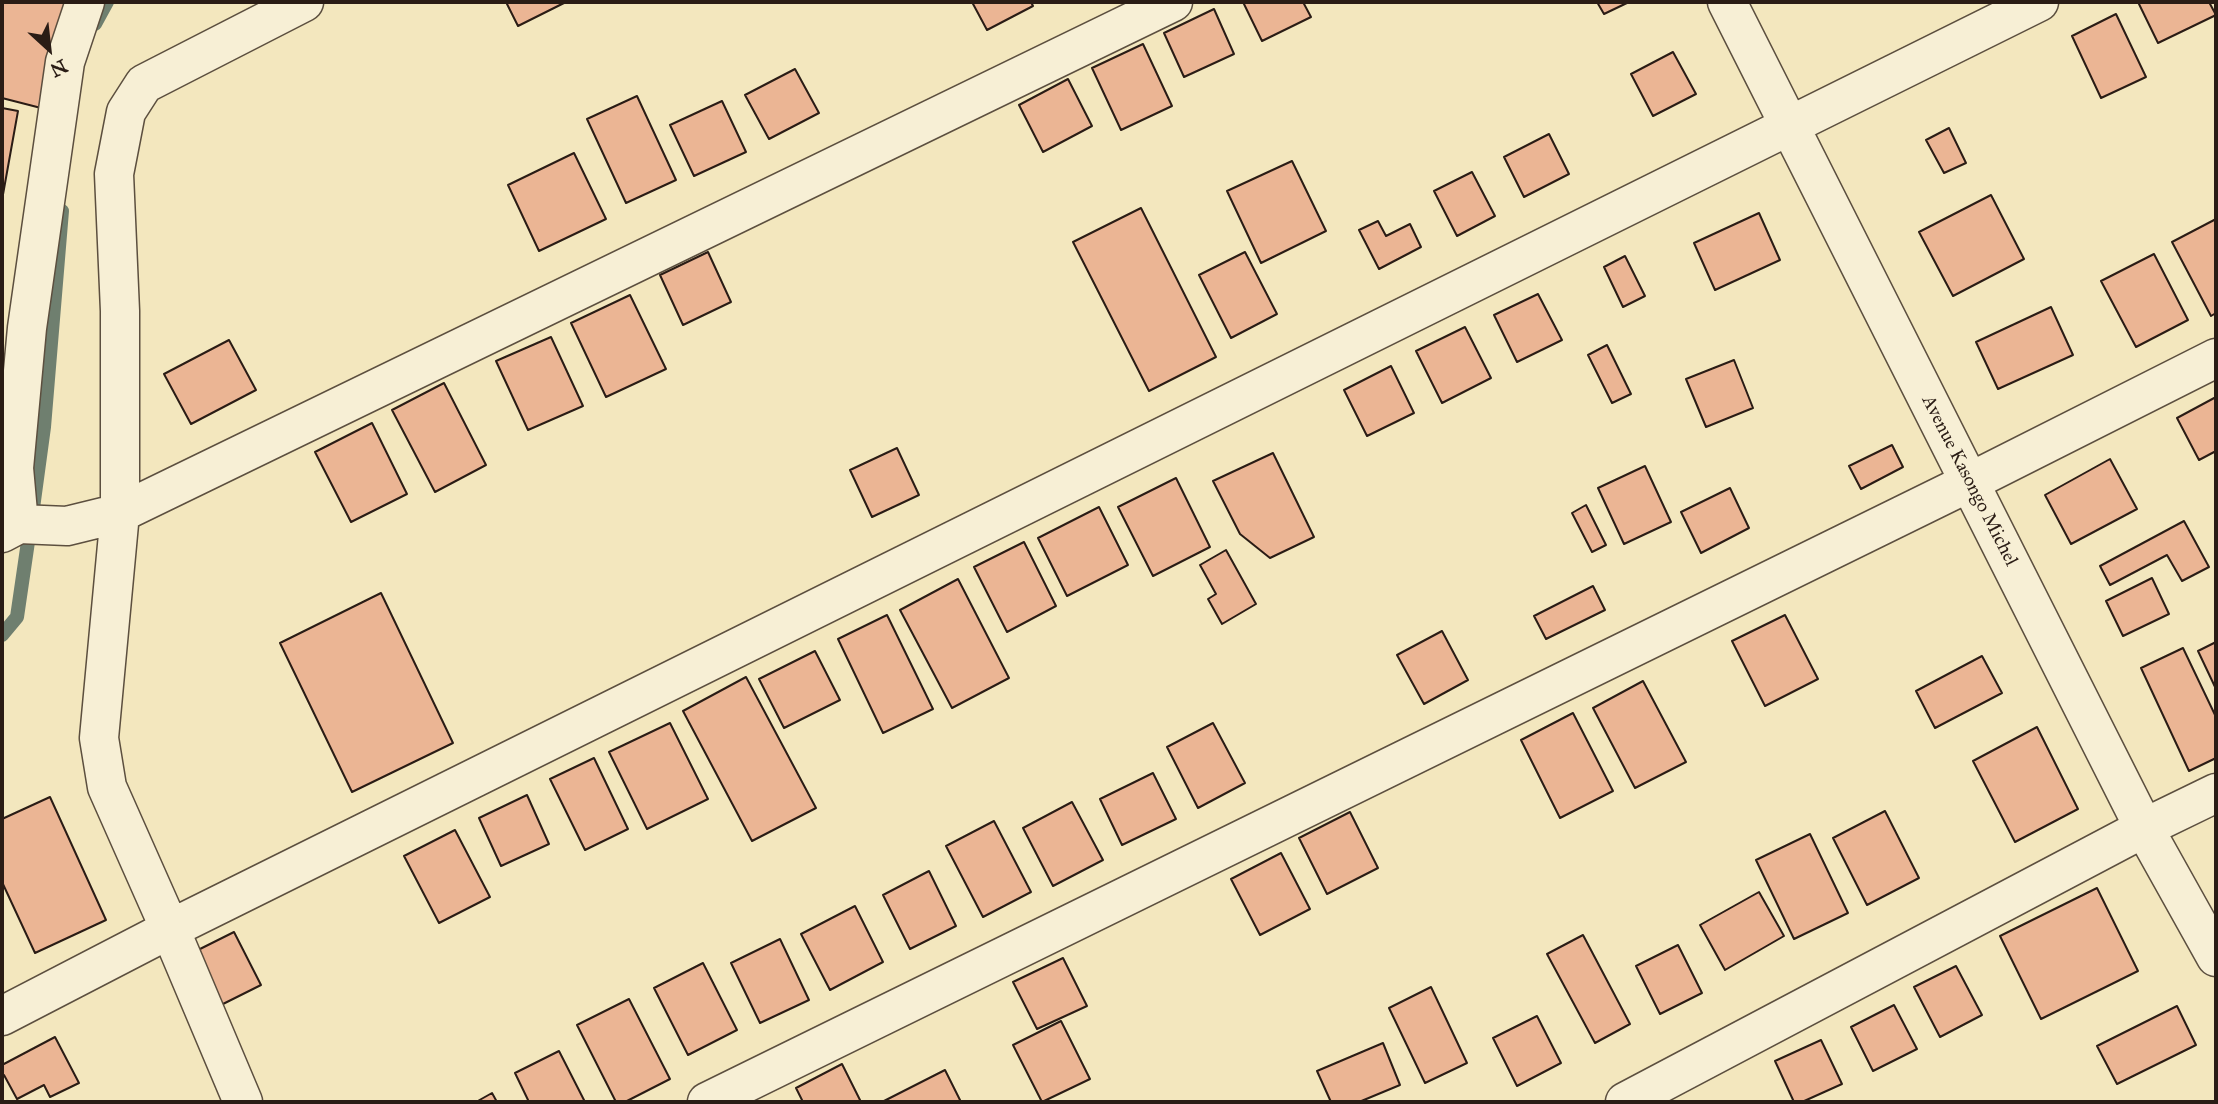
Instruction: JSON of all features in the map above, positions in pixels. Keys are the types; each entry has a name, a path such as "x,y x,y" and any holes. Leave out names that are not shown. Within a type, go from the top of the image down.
{"street":[{"path":"85,2 65,62 27,328 10,528 67,526 120,513 1173,2"},
{"path":"243,1102 107,787 99,738 120,513 120,310 114,174 126,112 144,84 304,2"},
{"name":"Avenue Kasongo Michel","path":"1727,2 2144,828 2216,957"},
{"path":"2,1016 170,929 2039,2"},
{"path":"707,1102 1970,482 2216,358"},
{"path":"1625,1102 2144,828 2216,793"}],"building":[{"path":"2,2 68,2 41,108 2,98"},
{"path":"506,2 566,2 518,26"},
{"path":"972,2 1031,2 1033,6 987,30"},
{"path":"1243,2 1303,2 1311,17 1262,41"},
{"path":"1597,2 1629,2 1604,14"},
{"path":"2138,2 2209,2 2216,15 2158,43"},
{"path":"1214,9 1234,54 1184,77 1164,33"},
{"path":"2116,14 2146,77 2101,98 2072,36"},
{"path":"1143,44 1172,106 1121,130 1092,68"},
{"path":"1673,52 1696,94 1653,116 1631,74"},
{"path":"795,69 819,113 769,139 745,95"},
{"path":"1068,79 1092,126 1043,152 1019,105"},
{"path":"637,96 676,180 626,203 587,119"},
{"path":"722,101 746,152 694,176 670,125"},
{"path":"2,108 18,111 2,200"},
{"path":"1949,128 1966,163 1944,173 1926,140"},
{"path":"1549,134 1569,174 1524,197 1504,157"},
{"path":"574,153 606,219 539,251 508,185"},
{"path":"1292,161 1326,231 1261,263 1227,191"},
{"path":"1472,172 1495,216 1457,236 1434,191"},
{"path":"1991,195 2024,259 1953,296 1919,232"},
{"path":"1141,208 1216,357 1149,391 1073,242"},
{"path":"1759,213 1780,260 1715,290 1694,243"},
{"path":"2216,219 2216,313 2211,316 2172,242"},
{"path":"1378,221 1386,236 1410,224 1421,247 1379,269 1359,230"},
{"path":"708,252 731,302 683,325 660,275"},
{"path":"1245,252 1277,314 1231,338 1199,275"},
{"path":"2154,254 2188,320 2136,347 2101,281"},
{"path":"1625,256 1645,296 1623,307 1604,267"},
{"path":"1538,294 1562,340 1517,362 1494,315"},
{"path":"630,295 666,369 606,397 571,323"},
{"path":"2051,307 2073,355 1998,389 1976,342"},
{"path":"1465,327 1491,378 1442,403 1416,351"},
{"path":"551,337 583,406 528,430 496,361"},
{"path":"229,340 256,390 191,424 164,374"},
{"path":"1607,345 1631,394 1612,403 1588,355"},
{"path":"1734,360 1753,408 1706,427 1686,379"},
{"path":"1391,366 1414,413 1367,436 1344,390"},
{"path":"444,383 486,465 435,492 392,410"},
{"path":"2216,397 2216,451 2199,460 2177,418"},
{"path":"372,423 407,494 351,522 315,452"},
{"path":"1892,445 1903,467 1861,489 1849,466"},
{"path":"897,448 919,495 872,517 850,470"},
{"path":"1273,453 1314,537 1270,558 1240,534 1213,481"},
{"path":"2110,459 2137,509 2071,544 2045,495"},
{"path":"1645,466 1671,522 1624,544 1598,488"},
{"path":"1176,478 1210,547 1153,576 1118,507"},
{"path":"1730,488 1749,528 1701,553 1681,512"},
{"path":"1586,505 1606,545 1592,552 1572,513"},
{"path":"1099,507 1128,565 1067,596 1038,538"},
{"path":"2184,521 2209,567 2182,581 2167,555 2110,585 2100,566"},
{"path":"1024,542 1056,606 1007,632 974,567"},
{"path":"1226,550 1256,604 1222,624 1208,599 1216,594 1200,565"},
{"path":"2152,578 2169,614 2123,636 2106,601"},
{"path":"958,579 1009,678 952,708 900,610"},
{"path":"1593,586 1605,610 1546,639 1534,616"},
{"path":"381,593 453,743 352,792 280,643"},
{"path":"887,615 933,709 883,733 838,639"},
{"path":"1785,615 1818,679 1765,706 1732,641"},
{"path":"1442,631 1468,680 1424,704 1397,655"},
{"path":"2216,642 2216,689 2198,651"},
{"path":"2183,648 2216,717 2216,758 2189,771 2141,668"},
{"path":"815,651 840,700 784,728 759,679"},
{"path":"1982,656 2002,693 1935,728 1916,691"},
{"path":"746,677 816,808 752,841 683,711"},
{"path":"1643,681 1686,762 1635,788 1593,708"},
{"path":"1573,713 1613,791 1560,818 1521,740"},
{"path":"670,723 708,799 647,829 609,752"},
{"path":"1213,723 1245,783 1198,808 1167,747"},
{"path":"2037,727 2078,809 2015,842 1973,761"},
{"path":"594,758 628,829 585,850 550,779"},
{"path":"1153,773 1176,819 1122,845 1100,799"},
{"path":"527,795 549,844 501,866 479,818"},
{"path":"50,797 106,920 35,953 2,882 2,819"},
{"path":"1072,802 1103,860 1053,886 1023,828"},
{"path":"1885,811 1919,878 1867,905 1833,838"},
{"path":"1350,812 1378,868 1327,894 1299,838"},
{"path":"994,821 1031,892 983,917 946,846"},
{"path":"455,830 490,897 439,923 404,856"},
{"path":"1810,834 1848,913 1794,939 1756,860"},
{"path":"1281,853 1310,909 1260,935 1231,879"},
{"path":"929,871 956,926 910,949 883,895"},
{"path":"2097,888 2138,971 2041,1019 2000,936"},
{"path":"1759,892 1784,936 1725,970 1700,925"},
{"path":"855,906 883,962 830,990 801,934"},
{"path":"234,932 261,985 215,1008 188,955"},
{"path":"1583,935 1630,1024 1595,1043 1547,954"},
{"path":"780,939 809,1000 760,1023 731,963"},
{"path":"1678,945 1702,993 1660,1014 1636,966"},
{"path":"1063,958 1087,1006 1037,1029 1013,982"},
{"path":"703,963 737,1030 688,1055 654,988"},
{"path":"1956,966 1982,1015 1940,1037 1914,987"},
{"path":"1431,987 1467,1063 1425,1083 1389,1008"},
{"path":"629,999 670,1079 625,1102 616,1102 577,1025"},
{"path":"1894,1005 1917,1049 1873,1071 1851,1027"},
{"path":"2177,1006 2196,1045 2117,1084 2097,1046"},
{"path":"1537,1016 1561,1063 1517,1086 1493,1038"},
{"path":"1061,1021 1090,1079 1042,1102 1013,1045"},
{"path":"55,1037 79,1083 50,1097 44,1085 17,1099 4,1075 2,1076 2,1065"},
{"path":"1821,1040 1842,1084 1802,1102 1794,1102 1775,1061"},
{"path":"1383,1043 1400,1085 1359,1102 1331,1102 1317,1071"},
{"path":"559,1051 585,1102 529,1102 515,1073"},
{"path":"842,1064 861,1102 803,1102 796,1088"},
{"path":"945,1070 961,1102 882,1102"},
{"path":"492,1093 497,1102 476,1102"}],"waterway":[{"path":"95,24 107,2"},
{"path":"33,508 44,427 62,211"},
{"path":"2,635 17,617 30,528"}]}
